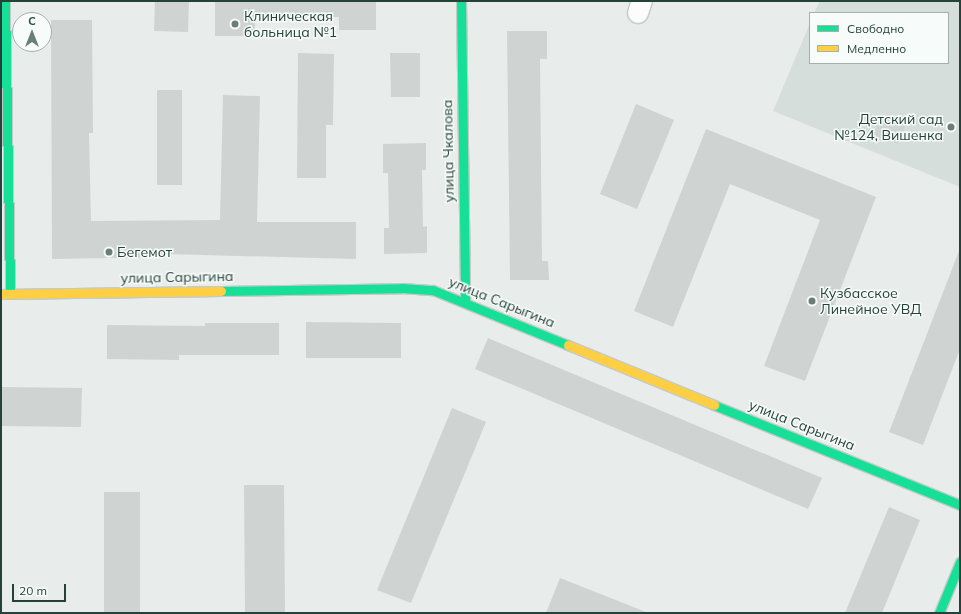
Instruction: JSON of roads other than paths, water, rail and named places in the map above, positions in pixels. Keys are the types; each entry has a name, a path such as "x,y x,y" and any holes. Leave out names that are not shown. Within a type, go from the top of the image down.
{"street":[{"path":"5,1 6,294"},
{"name":"улица Чкалова","path":"461,1 465,301"},
{"name":"улица Сарыгина","path":"6,294 402,288 433,290 465,301 960,505"},
{"path":"939,613 960,562"}],"place":[{"name":"Клиническая больница №1","path":"235,24"},
{"name":"Детский сад №124, Вишенка","path":"951,127"},
{"name":"Бегемот","path":"109,252"},
{"name":"Кузбасское Линейное УВД","path":"812,301"}]}
